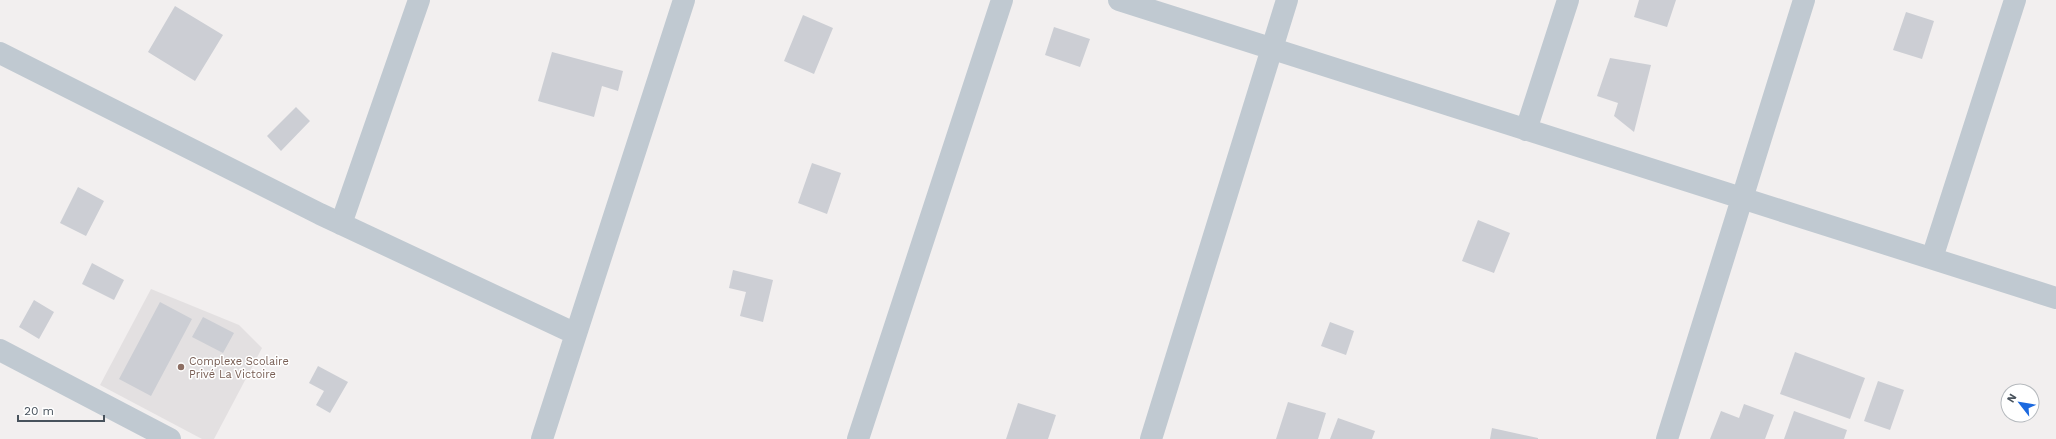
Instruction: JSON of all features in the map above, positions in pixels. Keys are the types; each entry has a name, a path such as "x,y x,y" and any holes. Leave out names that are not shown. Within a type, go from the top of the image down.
{"street":[{"path":"341,224 419,0"},
{"path":"542,439 684,0"},
{"path":"858,439 1002,0"},
{"path":"1119,0 2056,298"},
{"path":"1151,439 1287,0"},
{"path":"1526,130 1568,0"},
{"path":"1667,439 1804,0"},
{"path":"1932,258 2015,0"},
{"path":"0,53 341,224 576,334"},
{"path":"0,350 170,439"}],"shaded area":[{"name":"Complexe Scolaire Privé La Victoire","path":"151,289 239,325 262,348 214,439 202,439 100,385"}],"building":[{"path":"1639,0 1676,0 1667,27 1634,17"},
{"path":"175,6 223,35 195,81 148,52"},
{"path":"1906,12 1934,21 1922,59 1893,50"},
{"path":"803,15 833,28 814,74 784,61"},
{"path":"1054,27 1090,39 1080,67 1045,55"},
{"path":"552,52 623,71 618,91 602,86 594,117 538,101"},
{"path":"1610,58 1651,65 1634,132 1614,116 1618,103 1597,96"},
{"path":"296,107 310,121 281,151 267,136"},
{"path":"812,163 841,173 827,214 798,203"},
{"path":"78,187 104,201 86,236 60,223"},
{"path":"1478,220 1510,233 1494,273 1462,261"},
{"path":"92,263 124,280 114,300 82,284"},
{"path":"733,270 773,280 763,322 740,316 746,292 729,288"},
{"path":"34,300 54,312 39,339 19,327"},
{"path":"160,302 192,319 151,396 119,379"},
{"path":"203,317 234,333 223,353 192,337"},
{"path":"1330,322 1354,331 1346,355 1321,346"},
{"path":"1795,352 1865,378 1850,419 1780,394"},
{"path":"318,366 348,382 330,413 316,405 324,391 309,383"},
{"path":"1878,381 1904,390 1890,430 1864,421"},
{"path":"1288,402 1326,413 1318,439 1276,439"},
{"path":"1018,403 1056,415 1048,439 1006,439"},
{"path":"1744,404 1774,415 1765,439 1710,439 1721,411 1739,418"},
{"path":"1794,411 1847,430 1844,439 1784,439"},
{"path":"1338,418 1375,431 1372,439 1330,439"},
{"path":"1492,428 1538,438 1538,439 1490,439"}],"place":[{"name":"Complexe Scolaire Privé La Victoire","path":"181,367"}]}
